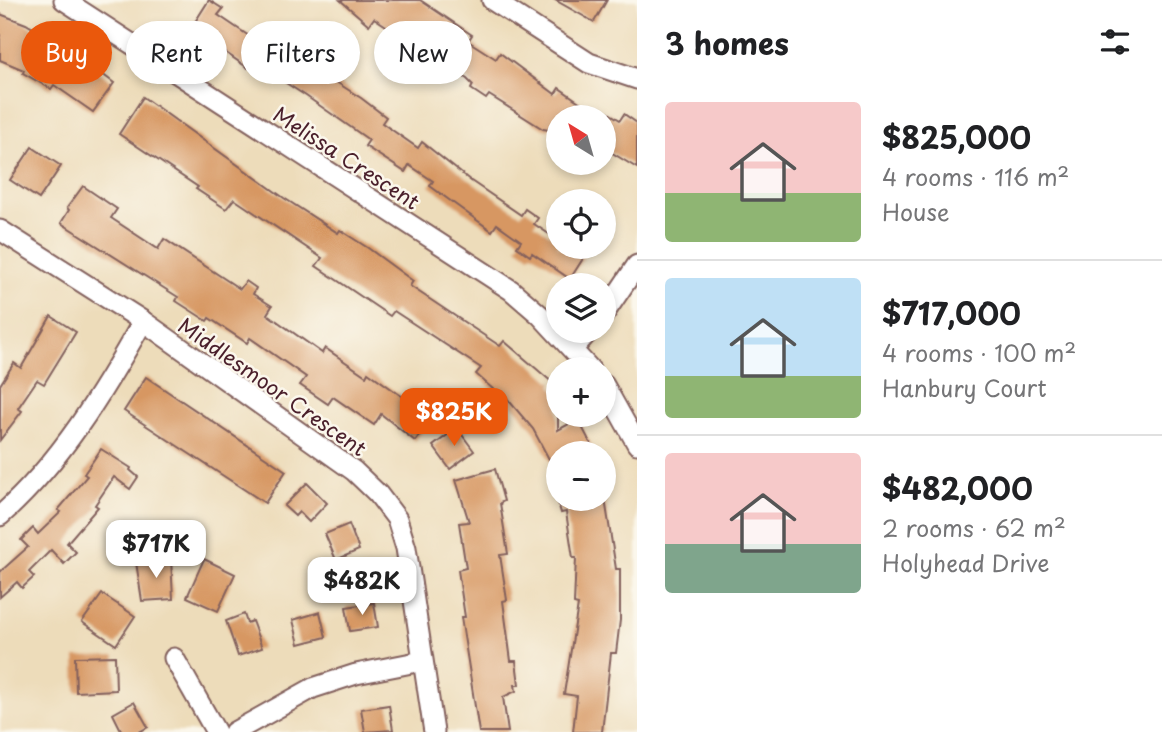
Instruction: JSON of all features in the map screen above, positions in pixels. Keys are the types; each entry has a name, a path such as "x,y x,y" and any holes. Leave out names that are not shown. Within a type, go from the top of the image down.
{"street":[{"name":"Melissa Crescent","path":"64,0 511,290 580,357"},
{"path":"492,0 589,63 637,79"},
{"name":"Middlesmoor Crescent","path":"0,230 143,321 354,471 378,494 397,519 406,548 434,732"},
{"path":"616,296 637,265"},
{"path":"0,516 34,485 55,458 111,377 143,321"},
{"path":"573,349 578,343"},
{"path":"616,407 637,444"},
{"path":"174,658 216,732"},
{"path":"234,732 313,688 366,671 422,661"}],"building":[{"path":"209,0 223,9 218,15 227,21 196,21"},
{"path":"340,0 420,0 451,21 379,21 374,18 369,25"},
{"path":"555,0 607,0 594,22"},
{"path":"0,14 21,22 21,69 0,60"},
{"path":"227,21 241,31 241,63 227,54"},
{"path":"472,44 496,59 500,53 555,94 559,88 584,105 546,105 546,130 543,129 489,95 486,99 471,89"},
{"path":"114,83 93,112 54,85 51,89 42,84"},
{"path":"287,84 339,84 386,117 382,123 418,148 422,142 471,181 521,215 525,209 538,218 534,224 546,232 546,259 583,259 574,273 561,273 532,253 530,256 517,247 521,241 497,224 492,231 430,186 433,181 409,165 405,172 365,146 369,140"},
{"path":"143,97 284,198 338,233 340,230 368,248 413,281 410,286 500,346 504,341 546,377 546,427 558,427 558,430 563,427 582,427 589,441 546,441 546,453 533,429 505,396 503,398 476,374 481,368 394,311 390,316 316,266 322,258 234,199 226,209 119,134"},
{"path":"624,114 637,123 637,168 616,155 616,117 620,120"},
{"path":"32,147 61,166 39,199 10,180"},
{"path":"83,186 117,209 111,218 158,249 164,239 240,289 246,281 256,288 253,294 272,306 267,314 322,353 325,348 366,376 368,372 432,418 415,441 381,414 374,425 333,397 328,404 300,385 306,377 250,338 247,343 209,318 207,321 176,301 178,297 61,223 69,210 67,208"},
{"path":"51,316 76,332 44,384 37,380 18,408 22,411 0,440 0,385 14,363 21,368"},
{"path":"146,377 286,471 265,503 124,411"},
{"path":"457,428 474,451 450,469 433,446"},
{"path":"101,449 131,468 138,477 130,489 114,477 95,505 98,507 67,543 76,552 64,564 51,550 29,572 34,577 22,588 17,582 0,597 0,572 28,547 21,540 33,528 38,534 61,512 58,510 87,476 84,474"},
{"path":"495,469 504,501 500,503 508,554 500,555 507,600 503,601 511,661 516,661 519,685 515,685 516,691 503,697 508,732 479,732 461,617 465,617 458,570 466,568 459,523 469,522 456,480"},
{"path":"307,483 327,503 309,522 299,512 295,516 284,506"},
{"path":"560,511 607,511 616,569 620,569 620,620 616,653 611,653 602,732 573,732 577,696 564,694 578,605 574,604 576,558 573,558 566,512"},
{"path":"349,524 359,550 336,560 325,534"},
{"path":"171,558 173,599 142,601 136,562"},
{"path":"204,559 235,574 218,611 187,597"},
{"path":"102,594 135,616 116,645 82,622"},
{"path":"374,603 378,627 350,631 346,607"},
{"path":"320,612 326,637 299,644 293,620"},
{"path":"244,614 247,623 252,621 262,648 238,656 226,621"},
{"path":"115,656 116,690 76,692 75,657"},
{"path":"134,702 148,727 139,732 122,732 113,714"},
{"path":"389,705 393,730 365,732 361,709"}]}
